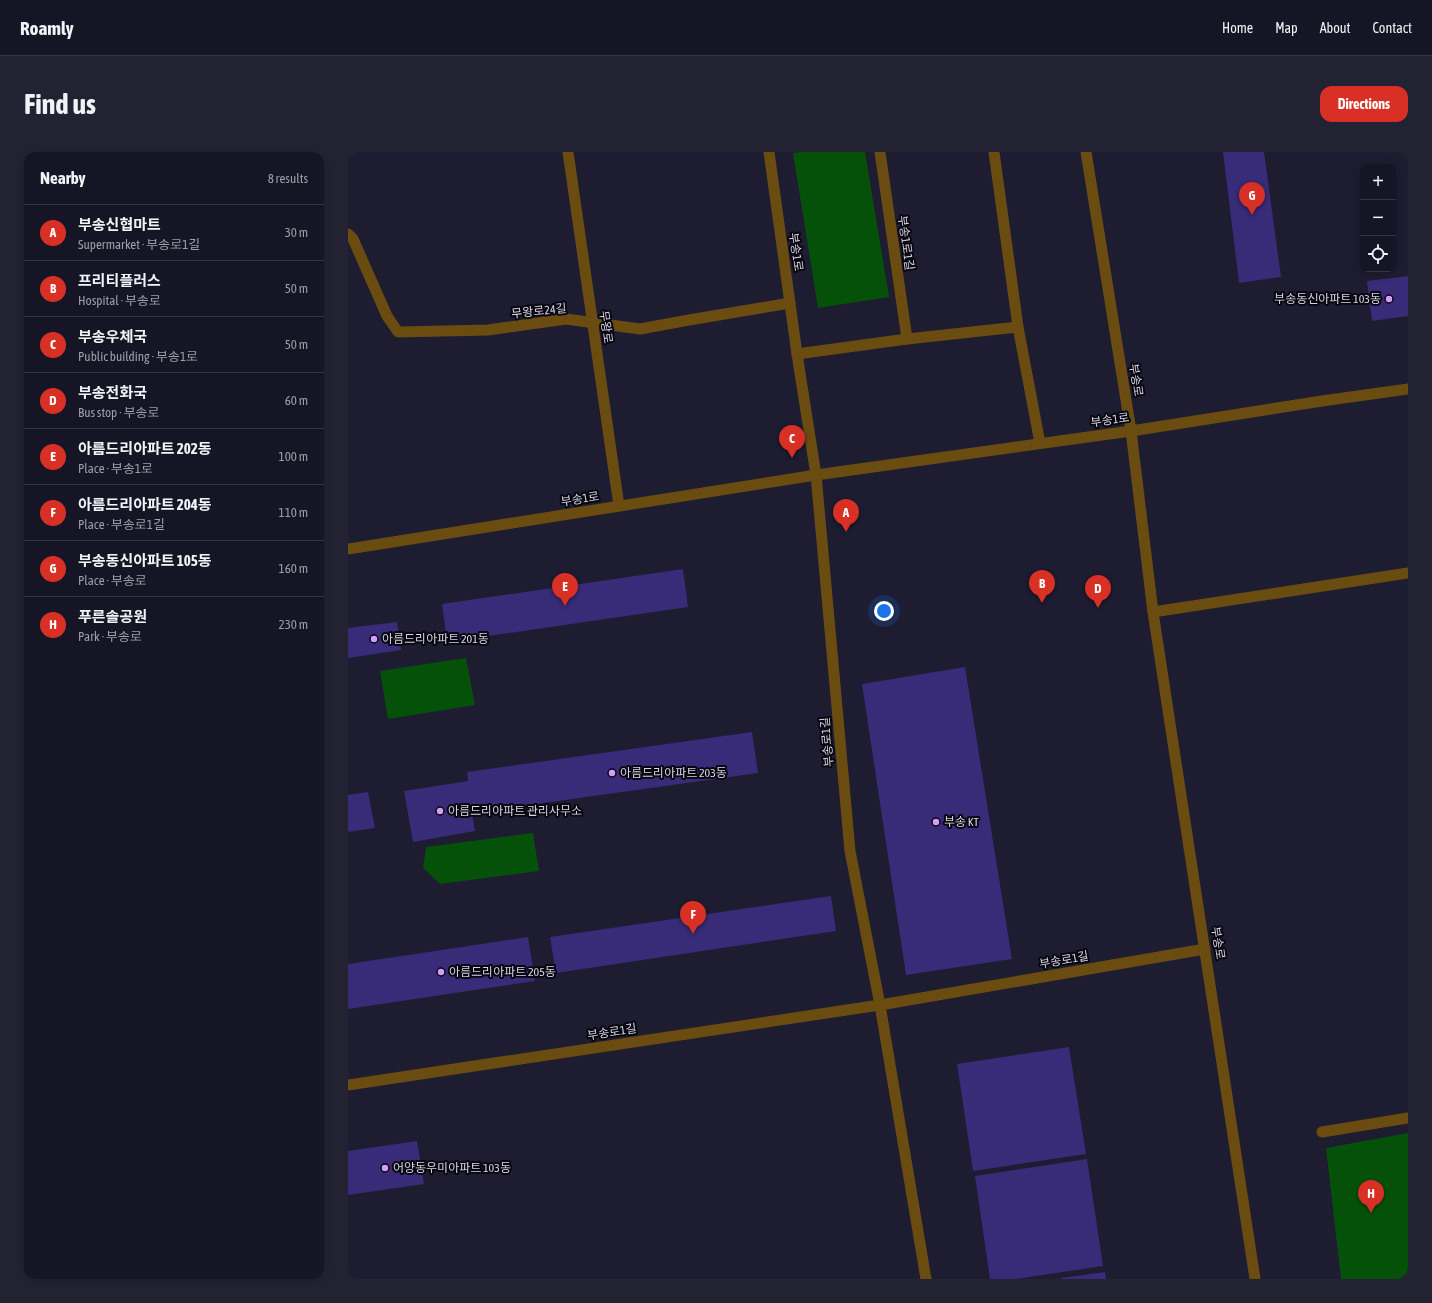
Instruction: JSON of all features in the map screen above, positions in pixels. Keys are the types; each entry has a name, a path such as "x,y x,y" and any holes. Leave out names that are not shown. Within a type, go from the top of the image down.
{"street":[{"name":"무왕로","path":"568,152 619,506"},
{"name":"부송1로","path":"769,152 797,354 816,475"},
{"name":"부송1로1길","path":"880,152 907,339"},
{"path":"994,152 1018,327 1040,443"},
{"name":"부송로","path":"1086,152 1131,431 1153,612 1255,1279"},
{"name":"무왕로24길","path":"348,234 353,239 387,316 398,332 488,330 566,319 640,329 790,303"},
{"path":"797,354 907,339 1018,327"},
{"name":"부송1로","path":"348,549 816,475 1131,431 1408,389"},
{"name":"부송로1길","path":"816,475 850,851 880,1005 926,1279"},
{"path":"1153,612 1408,573"},
{"name":"부송로1길","path":"348,1085 880,1005 1205,949"},
{"path":"1322,1132 1408,1118"}],"green space":[{"path":"865,152 889,297 818,308 793,153"},
{"path":"466,658 475,705 388,719 380,671"},
{"path":"533,833 539,871 440,884 423,868 426,847"},
{"path":"1408,1133 1408,1279 1341,1279 1326,1148"}],"building":[{"path":"1223,152 1264,152 1281,277 1239,283"},
{"name":"부송동신아파트 103동","path":"1408,276 1408,316 1372,321 1367,281"},
{"path":"683,569 688,607 447,642 442,604"},
{"name":"아름드리아파트 201동","path":"397,622 401,650 348,658 348,628"},
{"name":"부송 KT","path":"965,667 1012,959 906,975 862,684"},
{"name":"아름드리아파트 203동","path":"752,732 758,773 472,813 475,831 413,842 404,791 468,781 467,772"},
{"path":"368,792 375,828 348,832 348,795"},
{"path":"831,896 836,931 556,973 550,937"},
{"name":"아름드리아파트 205동","path":"528,937 535,981 348,1009 348,964"},
{"path":"1069,1047 1086,1154 973,1171 957,1064"},
{"name":"어양동우미아파트 103동","path":"417,1141 424,1184 348,1195 348,1151"},
{"path":"1087,1159 1103,1266 1016,1279 990,1279 975,1176"},
{"path":"1105,1272 1106,1279 1061,1279 1061,1278"}],"place":[{"name":"부송동신아파트 105동","path":"1252,215"},
{"name":"부송동신아파트 103동","path":"1389,299"},
{"name":"부송우체국","path":"792,458"},
{"name":"부송신협마트","path":"846,532"},
{"name":"프리티플러스","path":"1042,603"},
{"name":"아름드리아파트 202동","path":"565,606"},
{"name":"부송전화국","path":"1098,608"},
{"name":"아름드리아파트 201동","path":"374,639"},
{"name":"아름드리아파트 203동","path":"612,773"},
{"name":"아름드리아파트 관리사무소","path":"440,811"},
{"name":"부송 KT","path":"936,822"},
{"name":"아름드리아파트 204동","path":"693,934"},
{"name":"아름드리아파트 205동","path":"441,972"},
{"name":"어양동우미아파트 103동","path":"385,1168"},
{"name":"푸른솔공원","path":"1371,1213"}]}
